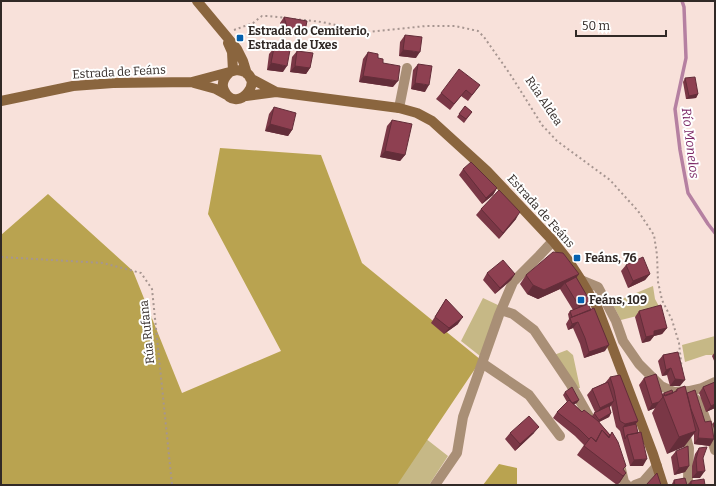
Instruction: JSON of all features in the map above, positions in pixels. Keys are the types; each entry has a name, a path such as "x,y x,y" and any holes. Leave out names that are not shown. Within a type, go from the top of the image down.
{"street":[{"path":"197,1 238,49 251,86 251,90 246,96"},
{"path":"224,34 232,52 231,72 225,76 223,86 228,95"},
{"path":"399,108 407,68"},
{"name":"Estrada de Feáns","path":"1,100 73,86 113,83 192,82 241,70 248,76 276,92"},
{"name":"Estrada de Feáns","path":"192,82 216,89 234,98 276,92 399,108 417,113 432,121 487,171 552,241 568,260 581,280 598,309 663,485"},
{"path":"435,485 458,453 463,418 501,310 513,282 552,241"},
{"path":"581,280 598,288 616,321 623,341 639,364 661,386 675,395 689,390 702,388 715,382"},
{"path":"501,310 513,314 534,330 571,384 593,424 598,429"},
{"path":"482,363 529,395 560,436"},
{"path":"688,448 715,450 708,424 700,404 689,390"},
{"path":"681,420 688,448 688,480"},
{"path":"616,455 620,462 624,482 627,485"},
{"path":"635,485 643,482 657,466"}],"path":[{"name":"Rúa Aldea","path":"224,34 253,23 262,16 322,22 367,32 426,26 455,26 478,31 484,37 510,74 542,125 557,141 610,180 638,211 654,235 659,288 662,300 672,320 679,343 683,374"},
{"name":"Rúa Rufana","path":"1,257 103,263 141,273 152,289 172,485"}],"shaded area":[{"path":"220,148 321,155 362,263 481,360 397,485 1,485 1,235 48,194 133,271 182,393 281,351 208,214"},
{"path":"653,286 655,299 661,310 621,320 612,303"},
{"path":"483,298 500,306 480,356 461,341"},
{"path":"715,336 715,355 706,355 685,362 682,345"},
{"path":"567,350 573,355 580,388 575,388 554,355"},
{"path":"402,420 448,456 429,485 349,485"},
{"path":"499,464 517,468 517,485 483,485"}],"building":[{"path":"284,17 307,21 305,31 287,27"},
{"path":"405,35 422,37 420,52 403,50"},
{"path":"274,48 290,50 287,66 271,63"},
{"path":"297,51 313,53 310,68 295,66"},
{"path":"368,52 378,54 378,58 383,59 383,63 400,66 398,81 363,76"},
{"path":"418,64 432,66 429,85 415,83"},
{"path":"459,69 480,85 472,95 466,90 454,104 441,93"},
{"path":"695,77 698,94 689,96 685,78"},
{"path":"465,106 472,112 466,119 459,114"},
{"path":"274,107 296,113 292,130 270,124"},
{"path":"392,120 412,124 405,155 385,151"},
{"path":"471,162 497,188 486,198 463,169"},
{"path":"499,190 520,212 503,233 481,209"},
{"path":"553,252 563,253 579,274 544,290 533,285 526,275"},
{"path":"643,257 650,274 633,281 626,265"},
{"path":"503,260 515,274 500,288 487,273"},
{"path":"576,277 590,301 579,306 565,283"},
{"path":"446,299 463,317 449,328 435,317"},
{"path":"588,304 591,310 572,317 570,311"},
{"path":"661,305 667,328 654,331 654,335 646,337 639,311"},
{"path":"594,308 609,345 589,352 578,322 572,324 570,318"},
{"path":"678,352 685,380 675,379 671,368 666,370 663,355"},
{"path":"656,374 663,397 659,402 652,404 644,378"},
{"path":"620,375 638,421 625,424 620,421 610,377"},
{"path":"608,382 614,401 600,408 592,389"},
{"path":"715,382 715,404 711,406 703,387"},
{"path":"685,386 696,431 679,437 663,396 677,391 677,389"},
{"path":"572,387 579,400 572,403 565,392"},
{"path":"672,390 673,393 665,396 664,393"},
{"path":"695,390 705,422 711,421 714,439 698,438 699,430 687,393"},
{"path":"569,400 582,412 584,410 598,421 610,435 609,437 602,430 596,441 591,437 589,439 557,412"},
{"path":"609,406 611,413 599,420 594,413"},
{"path":"529,416 539,427 520,444 510,433"},
{"path":"636,424 638,433 627,435 625,439 623,427"},
{"path":"602,430 609,438 612,432 618,442 626,466 623,469 626,473 623,476 584,446 591,437 596,442"},
{"path":"641,432 647,459 634,460 627,435"},
{"path":"688,446 689,466 679,468 676,451"},
{"path":"707,447 703,458 705,471 697,472 696,459 699,448"},
{"path":"657,473 661,485 646,485"},
{"path":"685,478 687,485 675,485 674,480"},
{"path":"704,479 705,485 691,485 691,481"}],"waterway":[{"name":"Río Monelos","path":"682,1 684,7 686,58 675,109 680,150 688,193 715,233"}],"place":[{"name":"Estrada do Cemiterio, Estrada de Uxes","path":"240,38"},
{"name":"Feáns, 76","path":"577,258"},
{"name":"Feáns, 109","path":"581,300"}]}
